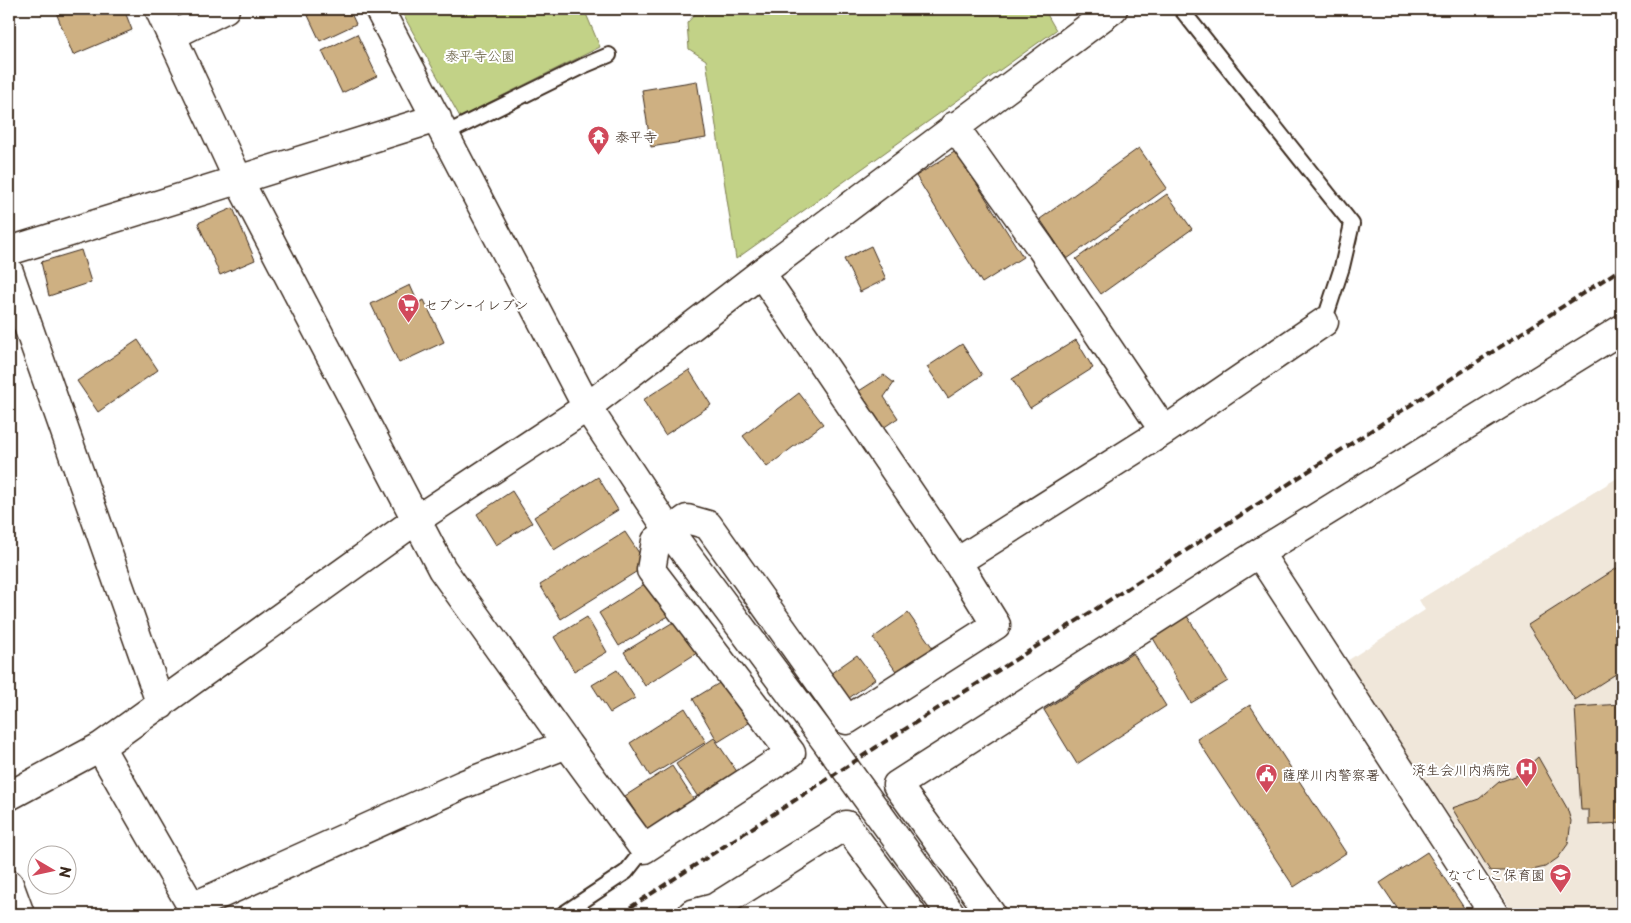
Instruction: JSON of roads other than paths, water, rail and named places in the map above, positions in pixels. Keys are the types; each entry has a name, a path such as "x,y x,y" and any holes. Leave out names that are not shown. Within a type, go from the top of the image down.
{"street":[{"path":"159,9 173,35 238,179 442,569 644,849 791,753 652,570 656,541 687,519 708,525 848,720 996,625 957,562 761,272"},
{"path":"173,35 225,9"},
{"path":"379,9 588,407 669,531 817,729 951,914"},
{"path":"9,796 100,747 416,520 588,407 761,272 1103,12"},
{"path":"9,251 238,179 441,126"},
{"path":"954,126 1041,248 1164,431"},
{"path":"9,272 161,705"},
{"path":"957,562 1164,431 1324,322"},
{"path":"991,914 896,784 1259,553 1622,329"},
{"path":"1259,553 1494,914"},
{"path":"100,747 192,906 462,785 567,744"},
{"path":"692,914 714,908 846,825 912,914"},
{"path":"9,884 20,914"}],"lane":[{"path":"1181,9 1352,224 1342,267 1324,322"},
{"path":"441,126 609,55"},
{"path":"563,914 626,872 644,849"}],"railway":[{"path":"620,914 1622,268"}],"place":[{"name":"泰平寺","path":"599,155"},
{"name":"セブン-イレブン","path":"408,323"},
{"name":"済生会川内病院","path":"1526,788"},
{"name":"薩摩川内警察署","path":"1266,793"},
{"name":"なでしこ保育園","path":"1561,893"}],"park label":[{"name":"泰平寺公園","path":"480,55"}]}
